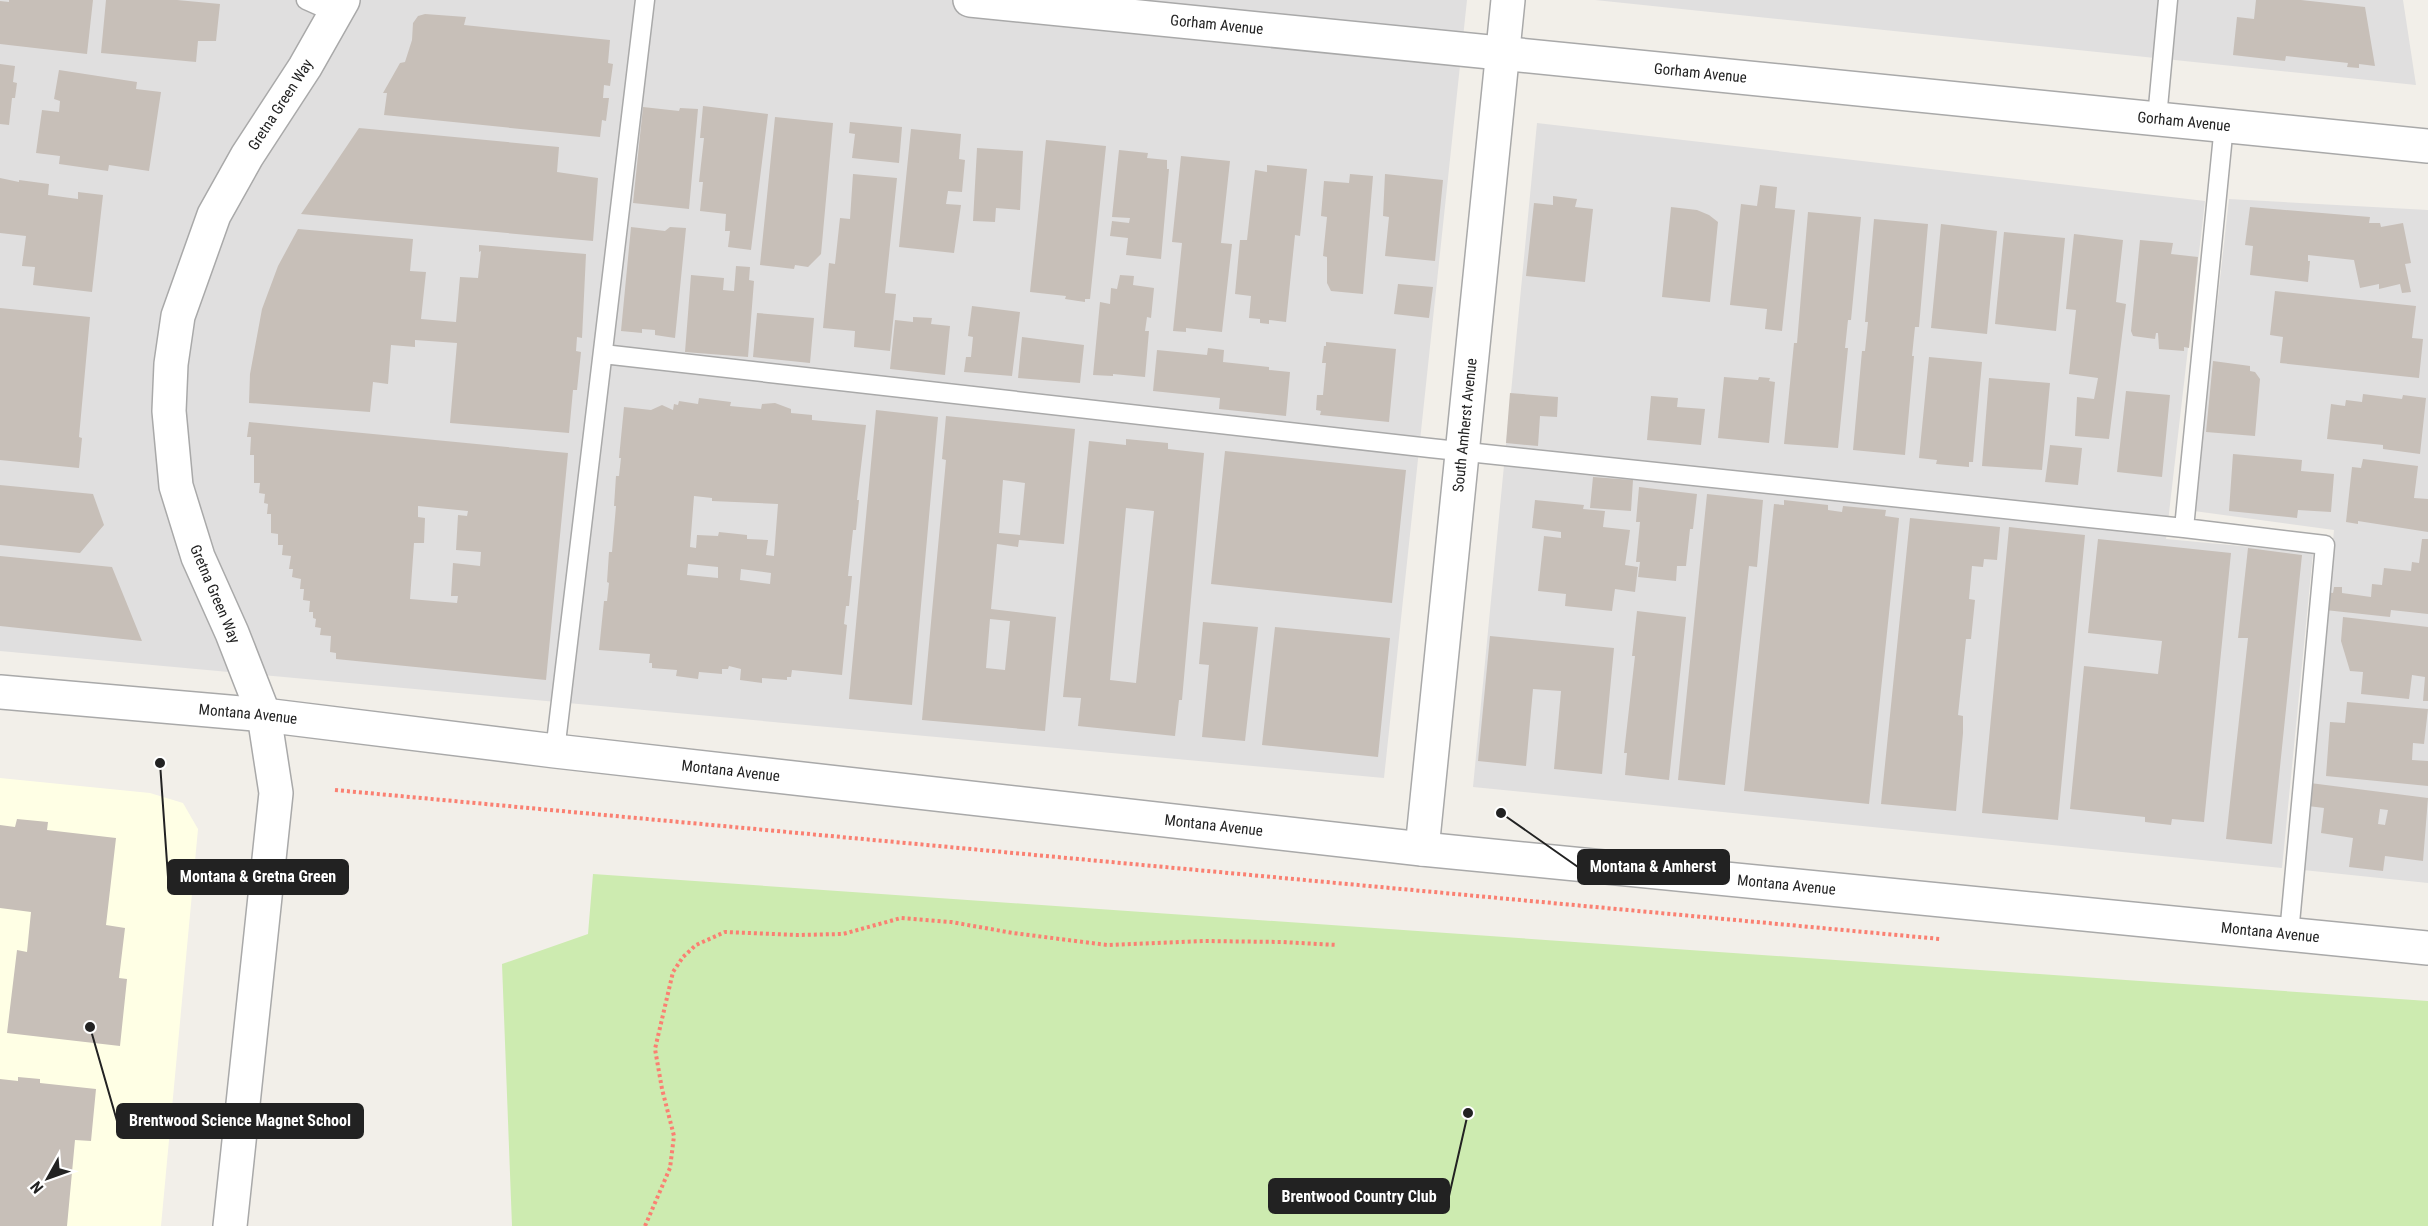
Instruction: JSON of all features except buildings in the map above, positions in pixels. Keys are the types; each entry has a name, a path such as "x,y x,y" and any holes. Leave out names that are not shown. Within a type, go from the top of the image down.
{"street":[{"name":"Gorham Avenue","path":"970,0 2428,146"},
{"name":"South Amherst Avenue","path":"1422,849 1508,0"},
{"name":"Gretna Green Way","path":"230,1226 276,793 264,715 232,633 198,556 176,486 169,411 171,364 178,316 214,215 247,156 278,112 339,6"},
{"name":"Montana Avenue","path":"0,692 264,715 555,751 1422,849 2428,948"}],"lane":[{"path":"306,0 339,6"},
{"path":"555,751 645,0"},
{"path":"2157,118 2168,0"},
{"path":"2184,528 2224,125"},
{"path":"603,354 2325,545 2289,934"}],"path":[{"path":"335,790 1940,939"},
{"path":"645,1226 670,1168 672,1158 674,1137 655,1050 673,972 683,957 696,945 725,932 797,936 843,934 901,918 951,922 1013,933 1107,945 1214,941 1337,945"}],"shaded area":[{"path":"0,0 1467,0 1384,778 0,651"},
{"path":"1595,0 2403,0 2416,85"},
{"path":"1537,123 2205,201 2166,539 2313,553 2282,868 1473,787"},
{"path":"2229,199 2428,210 2428,883 2303,870 2334,530 2194,511"},
{"path":"0,778 150,793 183,803 198,829 161,1226 0,1226"}],"green space":[{"path":"593,874 2428,1001 2428,1226 512,1226 502,964 588,934"}],"place":[{"name":"Montana & Gretna Green","path":"160,763"},
{"name":"Montana & Amherst","path":"1501,813"},
{"name":"Brentwood Science Magnet School","path":"90,1027"},
{"name":"Brentwood Country Club","path":"1468,1113"}]}
